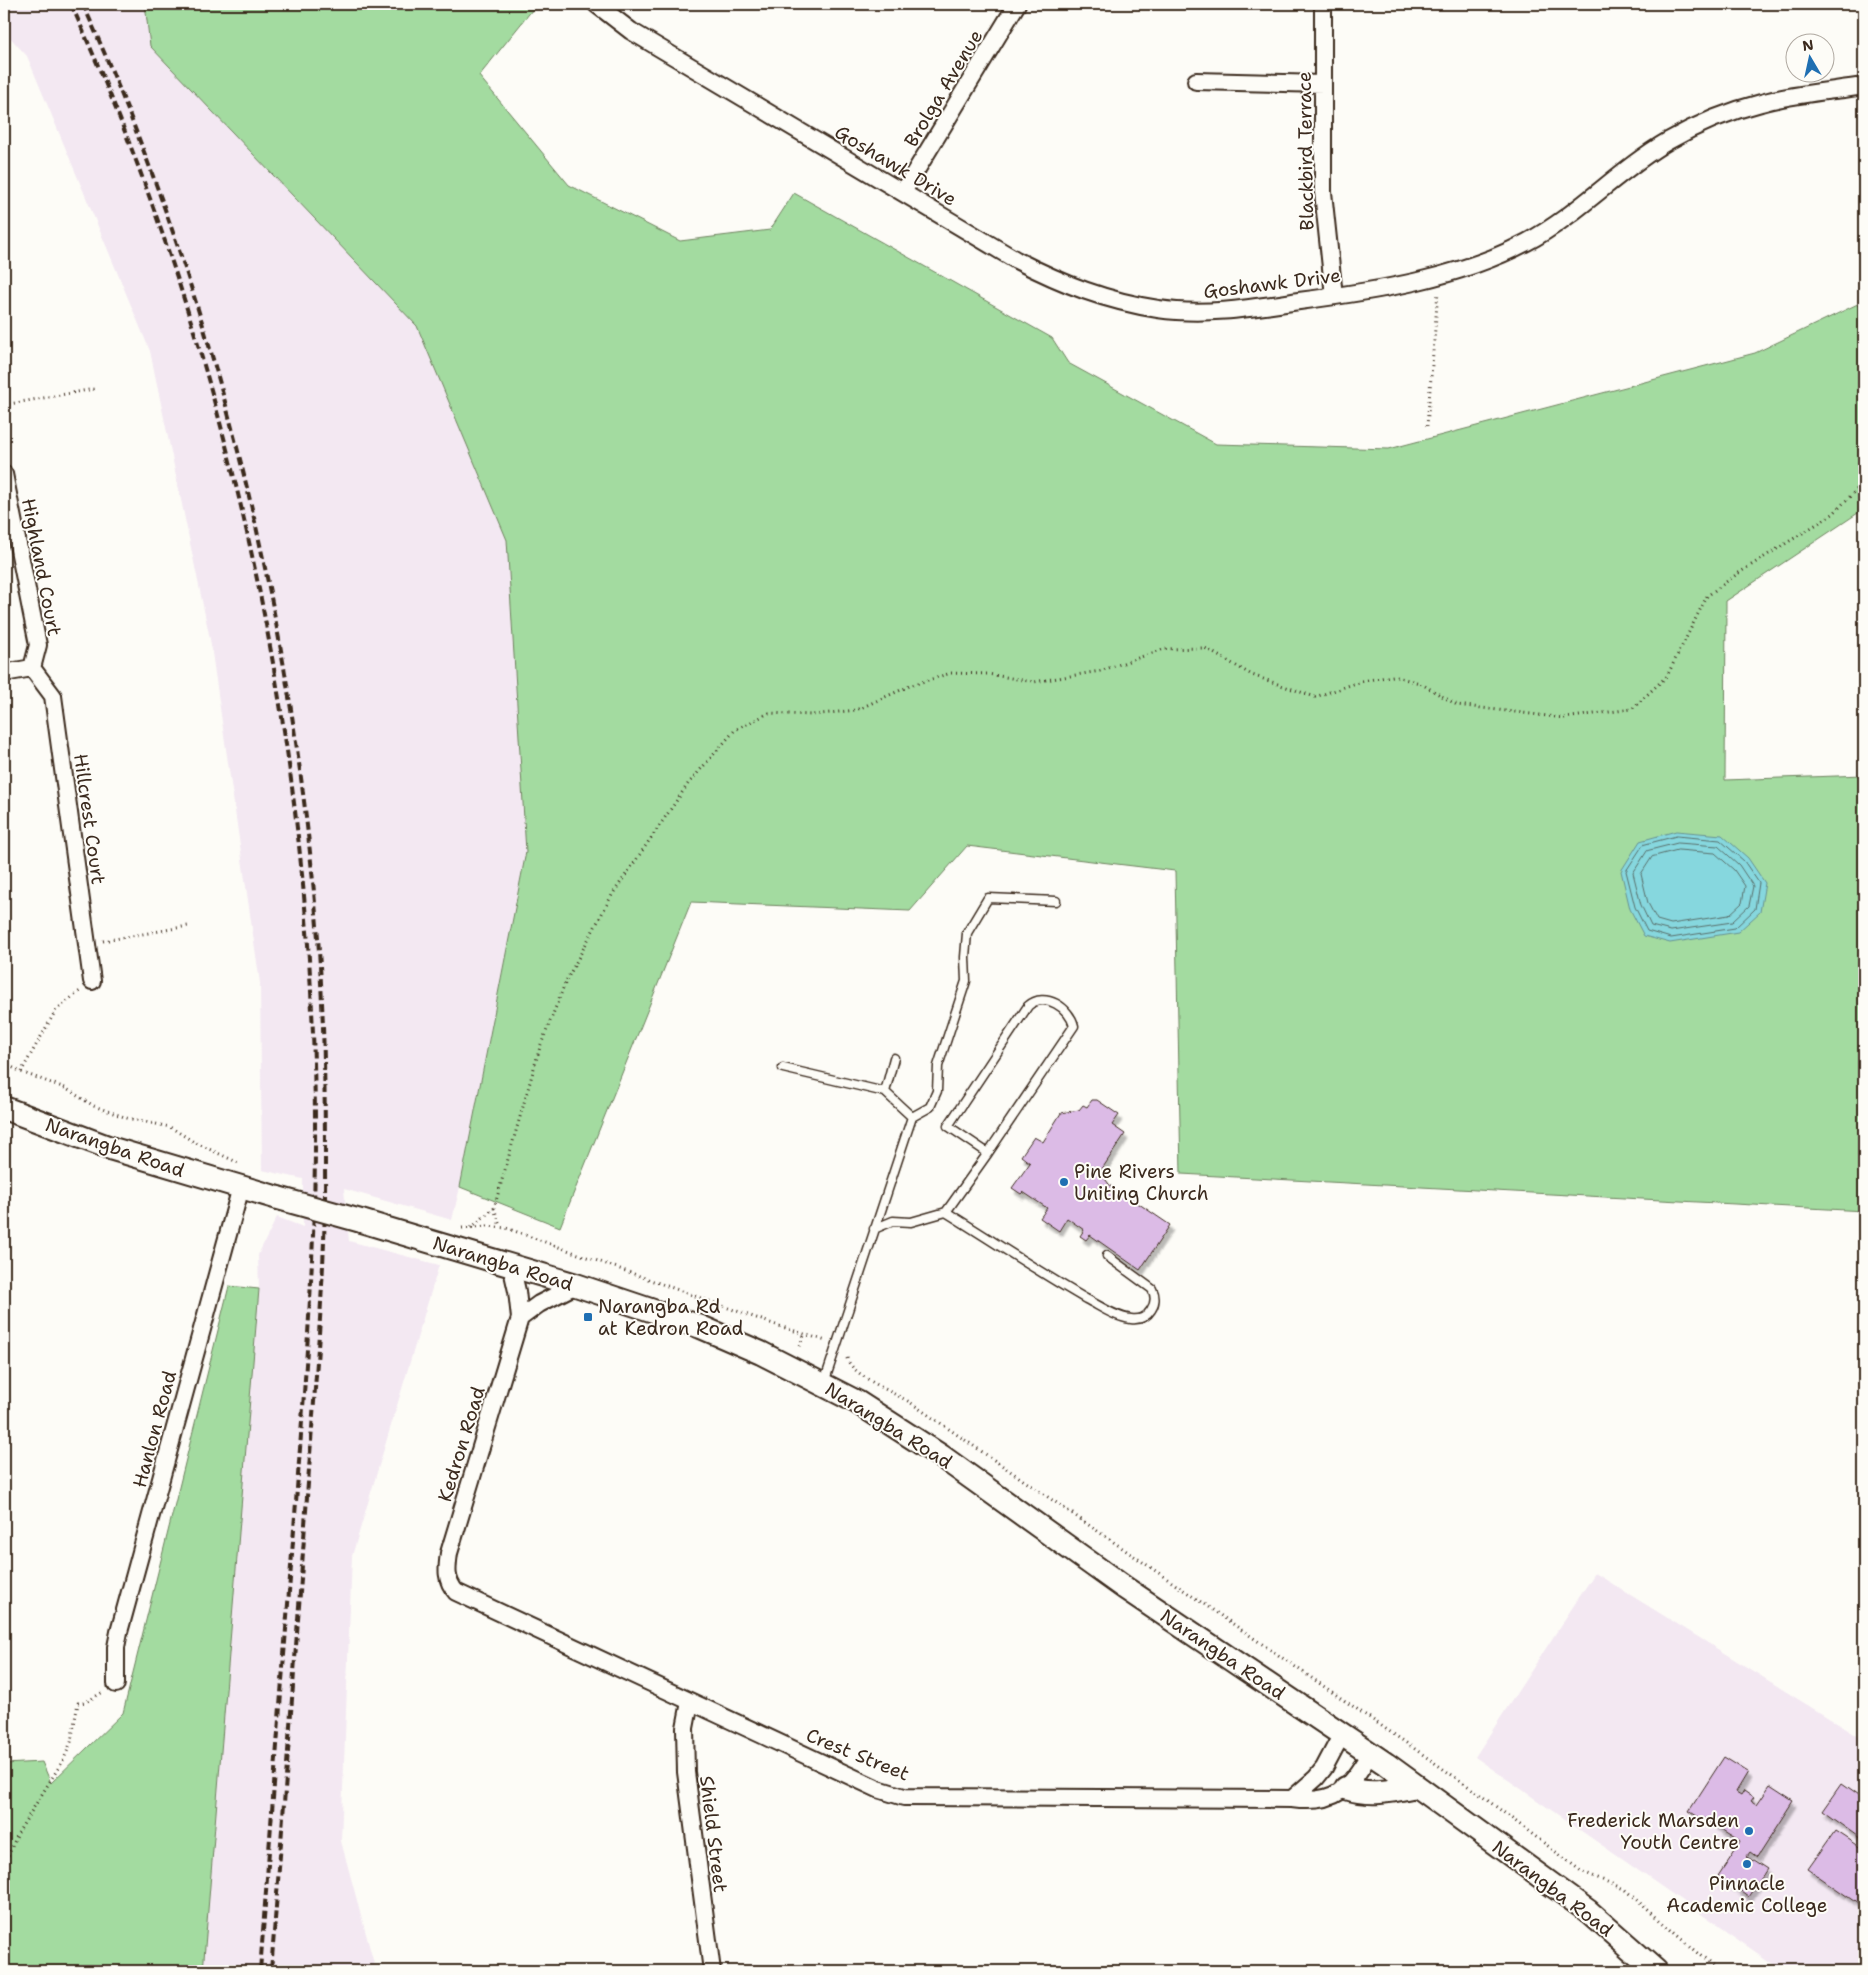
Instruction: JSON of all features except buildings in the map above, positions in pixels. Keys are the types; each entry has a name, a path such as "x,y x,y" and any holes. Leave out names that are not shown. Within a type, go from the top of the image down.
{"main road":[{"name":"Narangba Road","path":"4,1108 113,1148 244,1178 278,1198 511,1265 673,1317 730,1338 857,1402 908,1433 1125,1588 1370,1753 1588,1911 1656,1971"},
{"path":"1346,1788 1357,1792 1384,1793 1416,1786"}],"street":[{"name":"Goshawk Drive","path":"596,4 631,31 1016,260 1045,275 1093,295 1128,304 1200,312 1234,310 1334,296 1438,276 1480,263 1528,242 1572,212 1625,170 1668,141 1707,122 1761,103 1864,86"},
{"name":"Blackbird Terrace","path":"1323,4 1323,192 1334,296"},
{"name":"Brolga Avenue","path":"903,192 1011,6"},
{"path":"1196,81 1322,84"},
{"name":"Highland Court","path":"4,474 38,645 32,668"},
{"path":"4,673 32,668"},
{"name":"Hillcrest Court","path":"32,668 53,696 92,981"},
{"name":"Hanlon Road","path":"116,1684 116,1647 119,1632 244,1178"},
{"name":"Kedron Road","path":"448,1582 447,1566 449,1553 520,1318 517,1291 511,1265"},
{"path":"520,1318 539,1304 576,1285"},
{"name":"Crest Street","path":"448,1582 456,1592 466,1597 878,1789 904,1797 1292,1799 1307,1801 1331,1796 1346,1788"},
{"name":"Shield Street","path":"690,1702 685,1728 686,1772 712,1971"},
{"path":"1292,1799 1316,1778 1324,1768 1342,1734"},
{"path":"1346,1788 1353,1781 1370,1753"}],"lane":[{"path":"824,1385 912,1118 930,1107 937,1091 938,1066 966,981 965,957 968,933 988,898 1056,901"},
{"path":"874,1229 893,1221 911,1222 946,1212 988,1153 1074,1026 1072,1018 1064,1008 1052,1002 1040,1001 1028,1006 948,1126 988,1153"},
{"path":"885,1092 894,1058"},
{"path":"783,1068 885,1092 912,1118"},
{"path":"946,1212 1070,1290 1109,1311 1132,1319 1142,1319 1154,1304 1155,1293 1107,1256"}],"path":[{"path":"1427,426 1438,276"},
{"path":"4,405 94,389"},
{"path":"820,1338 500,1226 471,1228 494,1208 540,1047 566,981 612,895 688,784 735,730 769,713 812,715 856,710 912,685 951,673 988,674 1034,682 1100,671 1164,650 1205,648 1252,675 1315,697 1362,681 1393,676 1420,683 1457,705 1564,718 1632,709 1667,676 1707,596 1736,574 1833,514 1864,482"},
{"path":"86,943 188,926"},
{"path":"21,1072 56,1010 92,981"},
{"path":"4,1063 21,1072 65,1088 94,1106 127,1118 170,1127 194,1142 236,1162 244,1178"},
{"path":"494,1208 500,1226"},
{"path":"799,1346 805,1334"},
{"path":"847,1355 849,1364 860,1374 912,1402 1402,1740 1482,1796 1581,1872 1624,1889 1718,1971"},
{"path":"4,1865 19,1831 64,1759 70,1742 78,1704 86,1702 116,1684"},
{"path":"1399,1744 1402,1740"}],"shaded area":[{"path":"4,4 159,4 417,326 507,540 526,852 452,1220 344,1189 349,1241 439,1265 352,1556 341,1841 376,1971 203,1971 259,1289 258,1255 277,1217 303,1227 303,1179 262,1170 260,983 210,639 150,351 27,56 4,31"},
{"name":"Pinnacle Academic College","path":"1595,1573 1864,1740 1864,1971 1783,1971 1475,1757"}],"green space":[{"path":"145,4 537,4 479,76 569,185 680,241 770,230 794,193 1052,338 1068,363 1216,444 1389,449 1755,353 1864,301 1864,509 1726,601 1725,780 1864,775 1864,1211 1181,1174 1175,871 967,846 910,911 691,902 560,1227 460,1187 526,852 507,540 417,326 150,46"},
{"path":"229,1286 259,1289 203,1971 4,1971 4,1764 42,1762 51,1783 123,1713"}],"water":[{"path":"1676,831 1722,835 1748,858 1765,883 1760,912 1738,932 1670,943 1644,936 1630,909 1621,871 1640,841"}],"railway":[{"path":"71,4 126,135 175,270 216,408 250,548 278,690 298,833 310,975 315,1117 314,1220 302,1426 260,1971"},
{"path":"83,4 129,114 171,226 207,340 239,455 266,572 288,689 305,808 317,926 324,1077 324,1243 271,1971"}],"place":[{"name":"Pine Rivers Uniting Church","path":"1064,1182"},
{"name":"Narangba Rd at Kedron Road","path":"588,1317"},
{"name":"Frederick Marsden Youth Centre","path":"1749,1831"},
{"name":"Pinnacle Academic College","path":"1747,1864"}]}
